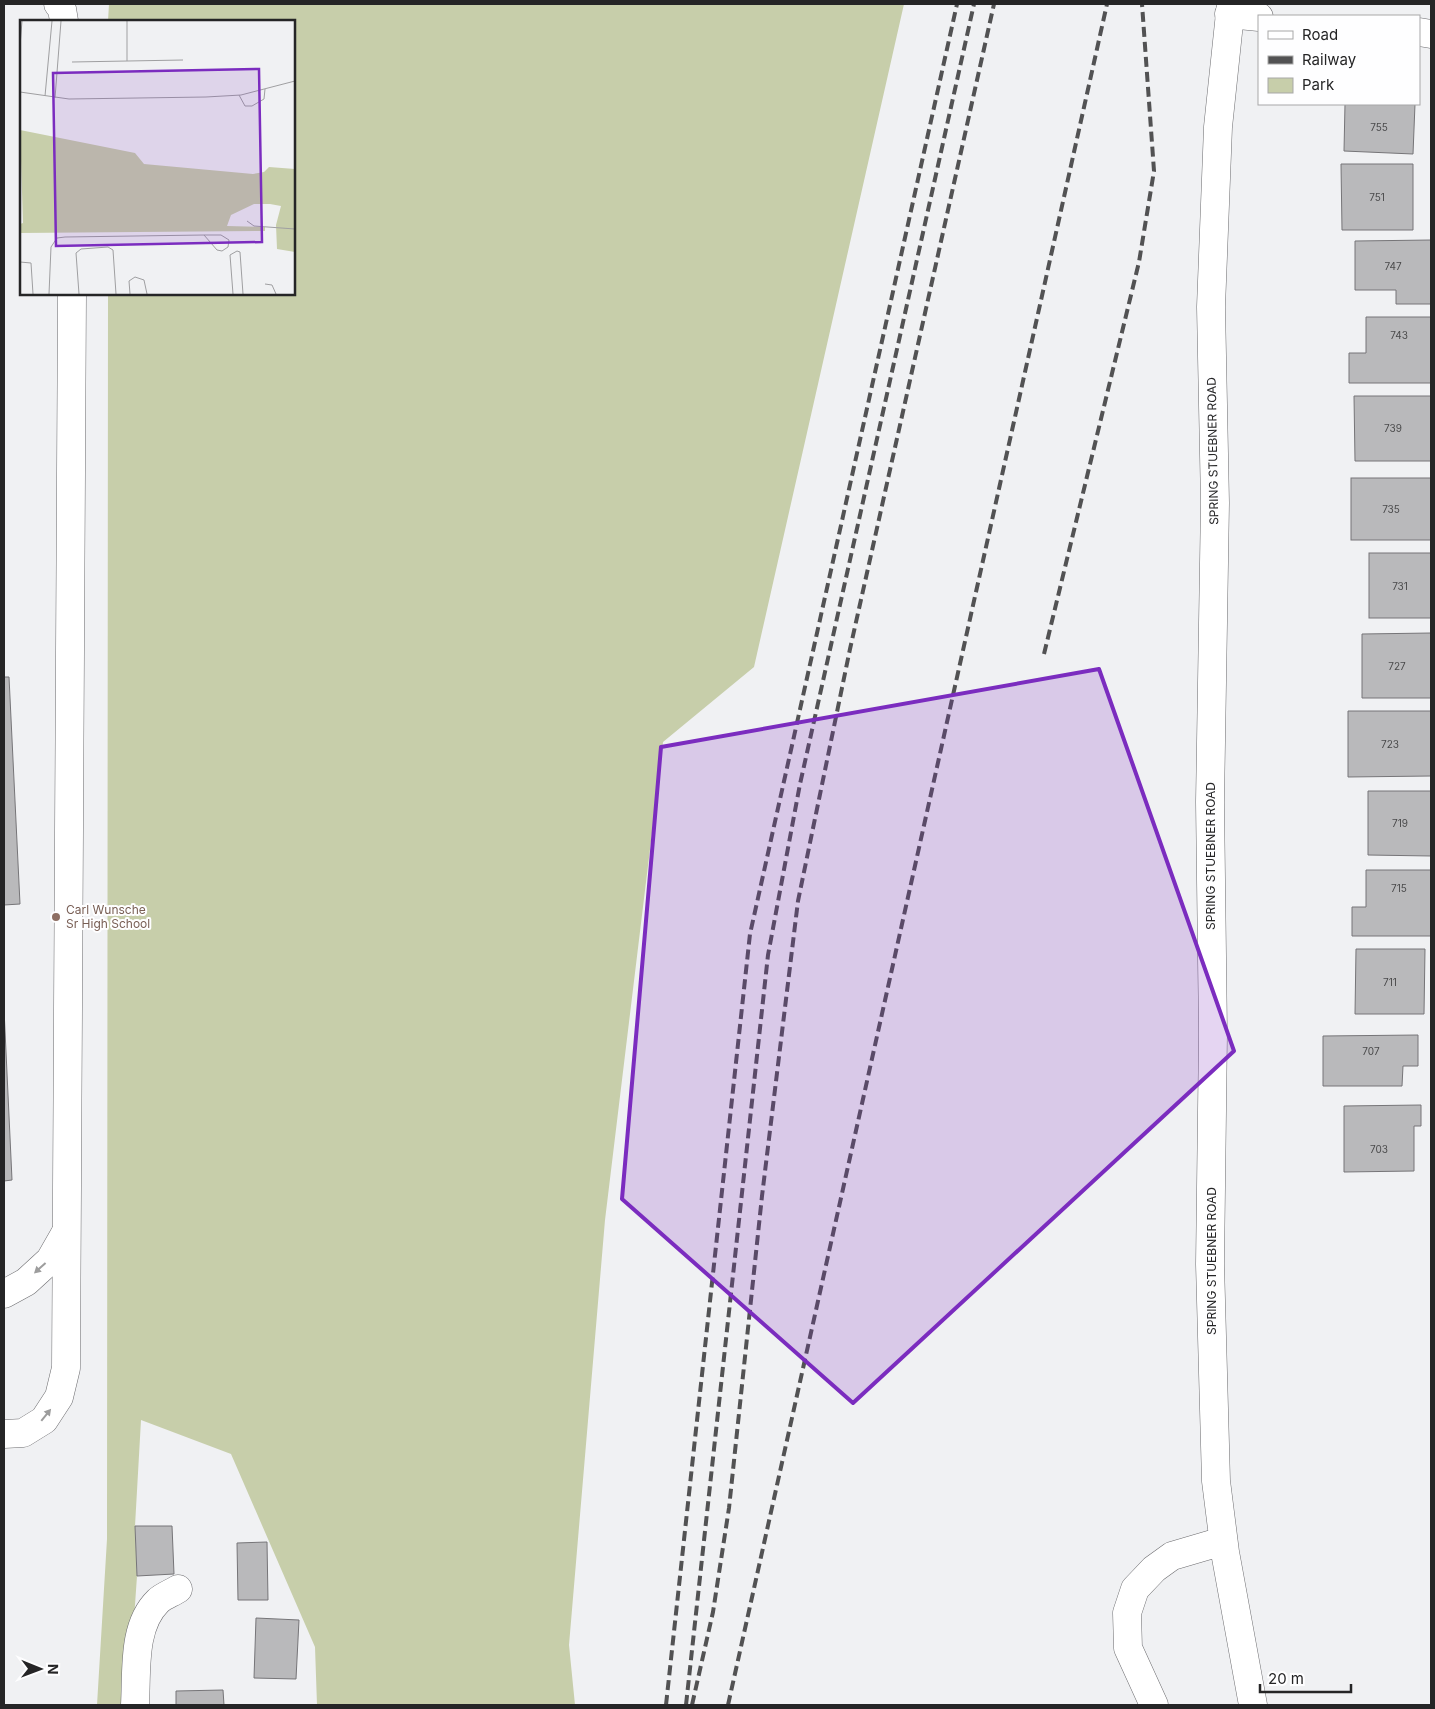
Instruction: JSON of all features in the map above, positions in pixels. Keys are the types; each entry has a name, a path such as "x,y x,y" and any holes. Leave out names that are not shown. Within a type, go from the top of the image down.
{"main road":[{"path":"58,4 62,9 64,20"},
{"path":"1230,9 1258,17"},
{"name":"SPRING STUEBNER ROAD","path":"1230,9 1218,127 1211,307 1215,503 1210,802 1213,1034 1210,1264 1216,1481 1223,1540 1253,1705"},
{"path":"4,1434 23,1433 44,1420 59,1397 66,1368 72,295"},
{"path":"4,1294 26,1282 50,1260 66,1232"},
{"path":"1154,1705 1128,1648 1127,1614 1135,1590 1154,1569 1172,1556 1223,1540"},
{"path":"135,1705 138,1644 147,1615 159,1600 178,1590"}],"highlighted area":[{"path":"1099,669 1234,1051 853,1403 622,1199 661,747"}],"green space":[{"path":"109,4 904,4 754,667 663,742 605,1220 569,1645 575,1705 317,1705 315,1647 231,1454 141,1420 135,1526 137,1576 128,1705 97,1705 107,1539 108,295 295,295 295,20 108,20"}],"building":[{"path":"1345,105 1415,105 1413,154 1344,151"},
{"path":"1341,164 1413,164 1413,230 1342,230"},
{"path":"1431,240 1431,304 1396,304 1396,290 1355,290 1355,241"},
{"path":"1366,317 1431,317 1431,383 1349,383 1349,353 1366,353"},
{"path":"1354,396 1431,396 1431,461 1355,461"},
{"path":"1351,478 1431,478 1431,540 1351,540"},
{"path":"1369,553 1431,553 1431,618 1369,618"},
{"path":"1431,633 1431,698 1362,698 1362,634"},
{"path":"4,677 9,677 20,904 4,905"},
{"path":"1348,711 1431,711 1431,776 1348,777"},
{"path":"1368,791 1431,791 1431,856 1368,855"},
{"path":"1366,870 1431,870 1431,936 1352,936 1352,907 1366,907"},
{"path":"1356,949 1425,949 1424,1014 1355,1014"},
{"path":"4,1009 12,1180 4,1181"},
{"path":"1418,1035 1418,1066 1403,1066 1402,1086 1323,1086 1323,1036"},
{"path":"1421,1105 1421,1126 1414,1126 1414,1171 1344,1172 1344,1106"},
{"path":"135,1526 172,1526 174,1574 137,1576"},
{"path":"267,1542 268,1600 238,1600 237,1543"},
{"path":"256,1618 299,1620 296,1679 254,1678"},
{"path":"223,1690 224,1705 176,1705 176,1691"}],"railway":[{"path":"666,1705 750,934 957,4"},
{"path":"686,1705 768,955 800,784 974,4"},
{"path":"692,1705 713,1612 729,1508 762,1196 798,901 850,649 994,4"},
{"path":"728,1705 1107,4"},
{"path":"1044,654 1139,262 1154,171 1142,4"}],"place":[{"name":"Carl Wunsche Sr High School","path":"56,917"}]}
